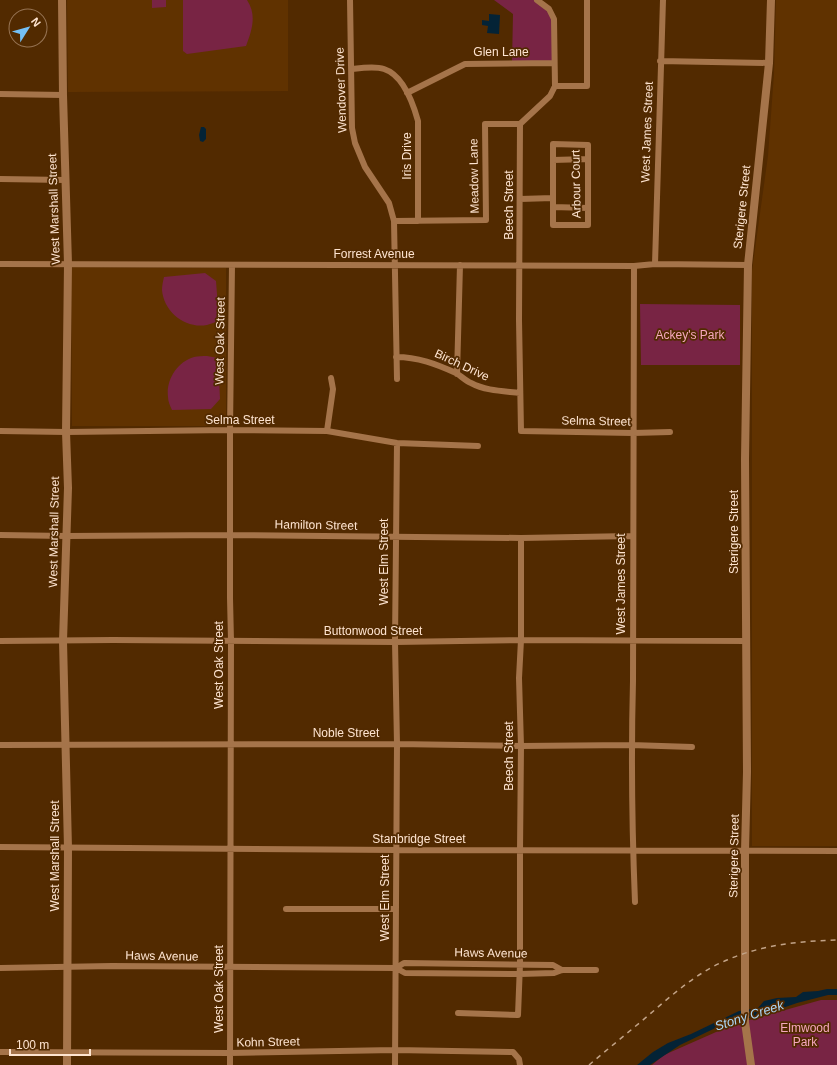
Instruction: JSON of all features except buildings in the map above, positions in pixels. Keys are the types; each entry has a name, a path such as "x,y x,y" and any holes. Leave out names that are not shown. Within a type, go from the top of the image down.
{"street":[{"name":"West Marshall Street","path":"62,0 68,264 66,432 68,488 63,641 68,848 68,1065"},
{"name":"Wendover Drive","path":"350,0 352,128 355,143 364,166 389,203 394,221 395,265"},
{"path":"520,124 550,96 555,86 554,19 549,9 537,0"},
{"path":"555,86 588,86 587,0"},
{"name":"West James Street","path":"654,264 663,0"},
{"name":"Sterigere Street","path":"751,1065 745,1022 747,641 745,459 748,266 769,63 771,0"},
{"path":"660,61 769,63"},
{"name":"Glen Lane","path":"407,93 465,64 554,63"},
{"name":"Iris Drive","path":"352,69 384,69 402,83 413,106 418,121 418,221"},
{"path":"0,94 63,94"},
{"name":"Meadow Lane","path":"394,221 486,220 485,124 520,124"},
{"name":"Beech Street","path":"520,124 521,431"},
{"name":"Arbour Court","path":"553,144 588,145 588,225 553,225 553,160 553,144"},
{"path":"553,160 588,159"},
{"path":"0,179 65,180"},
{"name":"Arbour Court","path":"520,199 553,198"},
{"path":"553,207 588,208"},
{"name":"Forrest Avenue","path":"0,264 634,266 654,264 748,266"},
{"name":"West Oak Street","path":"230,1065 230,430 232,265"},
{"path":"395,265 397,379"},
{"path":"457,374 460,265"},
{"name":"West James Street","path":"634,266 631,745 635,902"},
{"name":"Birch Drive","path":"396,357 409,357 423,360 457,374 471,383 488,390 520,393"},
{"path":"327,431 333,390 331,378"},
{"name":"Selma Street","path":"0,431 327,431 397,443 478,446"},
{"name":"Selma Street","path":"521,431 633,433 670,432"},
{"name":"West Elm Street","path":"395,1065 397,744 395,642 397,443"},
{"name":"Hamilton Street","path":"0,535 231,535 521,538 632,536"},
{"name":"Beech Street","path":"458,1014 518,1015 520,974 521,746 519,678 521,538"},
{"name":"Buttonwood Street","path":"0,641 747,641"},
{"name":"Noble Street","path":"0,745 397,744 521,746 631,745 692,747"},
{"name":"Stanbridge Street","path":"0,846 68,848 396,850 837,851"},
{"path":"286,909 396,908"},
{"name":"Haws Avenue","path":"0,968 396,968 404,963 553,965 562,970"},
{"path":"454,964 454,974"},
{"name":"Haws Avenue","path":"396,968 404,973 454,974 520,974 554,973 562,970 596,970"},
{"name":"Kohn Street","path":"0,1052 230,1053 396,1050 513,1052 520,1065"}],"shaded area":[{"path":"67,0 288,0 288,91 68,92"},
{"path":"776,0 837,0 837,846 752,846 752,271 768,156 774,74"},
{"path":"71,267 226,268 226,426 72,426"}],"green space":[{"path":"152,0 166,0 166,7 152,8"},
{"path":"183,0 247,0 253,17 252,28 246,46 187,54 183,51"},
{"path":"494,0 537,0 554,19 554,63 512,63 513,14"},
{"path":"205,273 216,281 219,321 199,326 184,321 171,312 162,290 164,277"},
{"name":"Ackey's Park","path":"640,304 740,305 740,365 641,365"},
{"path":"207,356 218,358 220,399 211,409 172,410 168,400 168,391 174,372 188,359"},
{"name":"Elmwood Park","path":"821,1000 837,1000 837,1065 652,1065 664,1055 732,1025"}],"water":[{"path":"489,14 500,15 499,34 487,33 488,26 482,25 482,20 489,21"},
{"path":"201,127 206,129 206,139 203,142 200,141 199,135"},
{"name":"Stony Creek","path":"837,989 837,995 828,995 797,1003 753,1018 739,1018 732,1020 680,1045 650,1065 637,1065 653,1052 668,1043 691,1034 739,1011 758,1008 764,1001 777,998 796,997 803,992"}],"railway":[{"path":"589,1065 677,991 716,965 740,955 767,947 809,941 837,940"}]}
